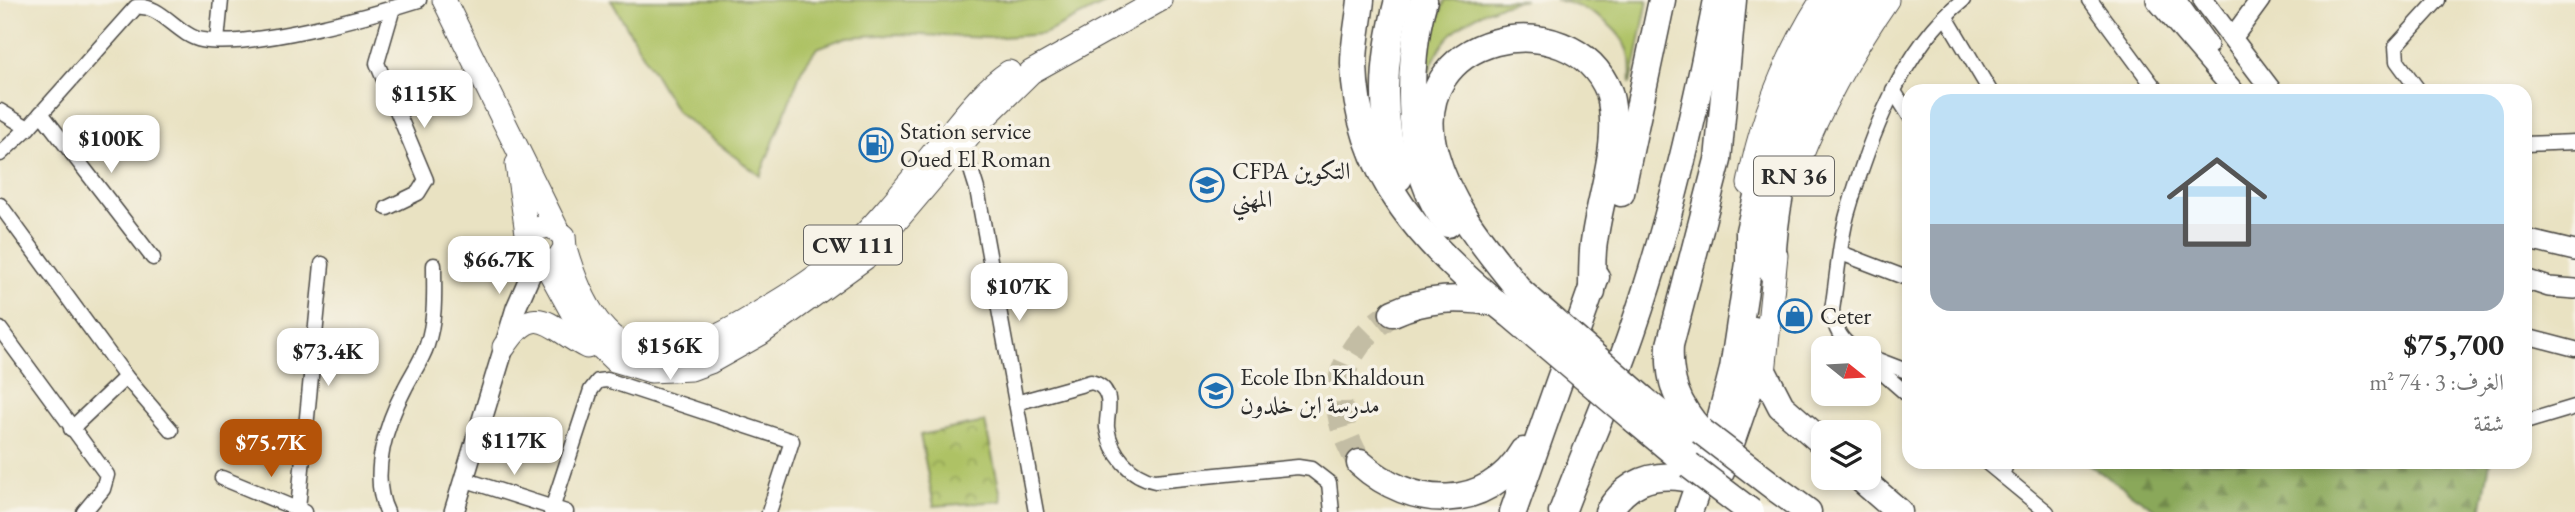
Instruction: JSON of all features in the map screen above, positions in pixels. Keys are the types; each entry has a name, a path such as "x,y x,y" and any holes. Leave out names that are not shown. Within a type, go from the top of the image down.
{"highway":[{"path":"1361,0 1354,65 1356,89 1369,147 1399,206 1441,252 1509,303 1693,455 1773,504 1808,512"},
{"path":"1398,0 1384,69 1387,145 1412,210 1441,252"},
{"path":"1424,0 1414,74 1414,118 1421,171 1443,218 1462,239 1509,303"},
{"path":"1513,512 1592,292 1620,198 1662,0"},
{"path":"1562,512 1632,331 1658,253 1679,176 1717,0"},
{"path":"1731,512 1693,455 1669,368 1670,345 1718,160 1733,0"},
{"path":"1760,267 1749,231 1764,166 1785,104 1812,47 1842,0"},
{"path":"1689,512 1729,388 1795,134 1818,81 1866,0"},
{"path":"1509,303 1487,253 1451,196 1434,152 1430,117 1440,78 1463,44 1488,26 1539,18 1562,26 1585,44 1603,75 1610,95 1609,167 1593,249 1592,292"},
{"name":"RN 36","path":"1705,512 1734,443 1750,388 1760,267"},
{"path":"1393,313 1436,299 1509,303"},
{"path":"1764,373 1782,406 1811,432"},
{"name":"RN 36","path":"1722,512 1754,422 1764,373"},
{"path":"1360,463 1388,485 1422,500 1459,501 1487,493 1511,473 1541,417 1555,399"},
{"path":"1693,455 1773,504"},
{"path":"1608,512 1624,491 1693,455"},
{"path":"1874,490 1899,512"}],"main road":[{"path":"444,0 511,141 536,182 556,227 564,236 565,248 558,259 537,254"},
{"name":"CW 111","path":"565,248 581,294 592,316 608,336 627,347 645,352 666,353 704,345 796,290 850,249 979,97 1003,76 1136,0"},
{"path":"504,347 514,332 534,321 543,321 568,333 582,345 601,350 630,366 672,372 710,362 760,334 865,258 1007,92 1031,72 1160,0"},
{"name":"RN 36","path":"1749,231 1748,187 1766,117 1783,70 1822,0"},
{"name":"RN 36","path":"1764,373 1760,267 1810,133 1853,49 1887,0"},
{"path":"2157,0 2228,84"},
{"path":"2176,0 2235,84"},
{"path":"2203,0 2267,84"},
{"path":"2219,0 2228,16 2233,37"},
{"path":"2233,37 2260,0"},
{"path":"511,141 537,254 580,327 601,350"},
{"path":"454,512 466,480 516,308 537,254 538,226 556,227"},
{"path":"2532,241 2575,251"},
{"path":"2532,281 2549,287 2575,289"}],"street":[{"path":"217,41 221,0"},
{"path":"0,154 28,128 133,4 149,7 194,38 217,41 273,36 419,0"},
{"path":"1840,336 1834,326 1832,310 1847,216 1893,90 1914,55 1963,0"},
{"path":"2090,0 2152,84"},
{"path":"2414,84 2397,61 2396,46 2435,1"},
{"path":"387,208 418,193 426,180 377,63 393,8"},
{"path":"1946,17 1986,84"},
{"path":"1893,90 1902,104"},
{"path":"0,111 28,128"},
{"path":"41,113 153,258"},
{"path":"2532,144 2575,142"},
{"path":"962,145 977,189 1036,512"},
{"path":"0,205 126,377 171,430"},
{"path":"1841,253 1902,276"},
{"path":"222,478 301,510 322,264"},
{"path":"387,512 382,502 381,464 388,427 426,348 434,320 434,265"},
{"path":"0,329 107,475 103,489 84,512"},
{"path":"2532,338 2575,349"},
{"path":"1881,363 1902,370"},
{"path":"1881,370 1902,390"},
{"path":"71,429 126,377"},
{"path":"466,480 556,511 591,390 598,382 607,380 792,441 769,512"},
{"path":"1016,403 1091,382 1101,385 1107,393 1107,429 1113,447 1128,468 1140,478 1155,481 1298,467 1311,469 1329,483 1332,512"},
{"path":"2532,420 2575,407"},
{"path":"2005,469 2047,512"}],"green space":[{"path":"611,0 1112,0 1044,34 989,38 898,34 847,37 817,48 802,69 760,176 677,112"},
{"path":"1445,0 1525,0 1488,10 1464,23 1445,41 1438,52 1421,93 1430,45"},
{"path":"1555,0 1648,0 1631,83 1629,54 1623,40 1615,31 1597,16 1577,6"},
{"path":"985,422 1002,501 934,506 920,435"},
{"path":"2095,469 2489,469 2481,512 2159,512"}],"tunnel":[{"path":"1360,463 1348,442 1342,421 1339,400 1341,380 1348,361 1359,344 1374,327 1393,313"}],"place":[{"name":"Station service Oued El Roman","path":"876,145"},
{"name":"CFPA التكوين المهني","path":"1207,185"},
{"name":"Ceter","path":"1795,316"},
{"name":"Ecole Ibn Khaldoun مدرسة ابن خلدون","path":"1216,391"}]}
